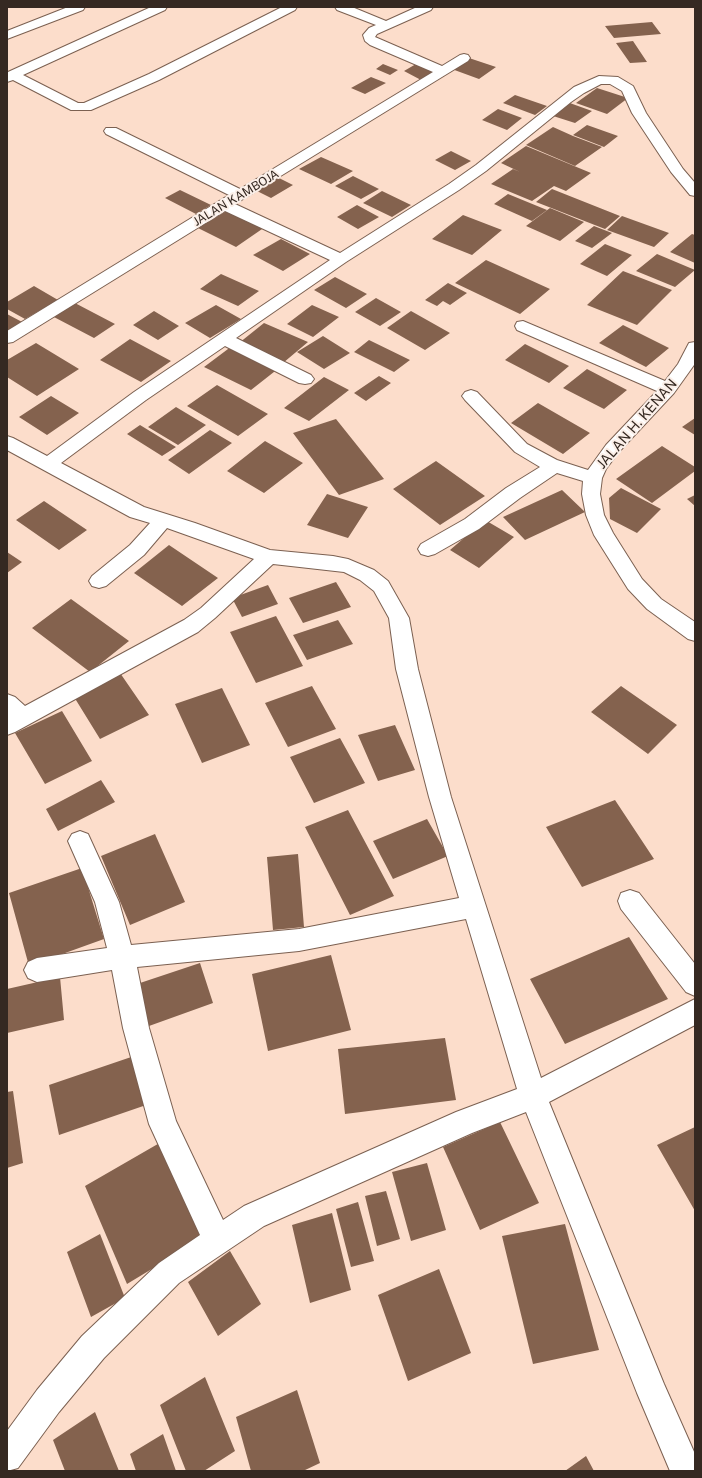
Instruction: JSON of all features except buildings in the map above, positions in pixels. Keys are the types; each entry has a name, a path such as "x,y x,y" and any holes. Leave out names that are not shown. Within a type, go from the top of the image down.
{"street":[{"path":"7,36 79,7"},
{"path":"10,77 161,7"},
{"path":"10,77 76,107 86,107 154,77 291,7"},
{"path":"341,7 387,25"},
{"path":"427,7 373,31 369,35 369,38 374,42 442,72"},
{"name":"JALAN KAMBOJA","path":"7,338 464,58"},
{"path":"48,464 140,396 341,259 454,187 481,168 566,99 579,90 603,79 613,80 624,85 631,92 639,113 678,172 695,192"},
{"path":"111,131 240,195"},
{"path":"225,205 341,259"},
{"path":"523,326 668,389"},
{"path":"224,339 305,379"},
{"name":"JALAN H. KENAN","path":"695,347 686,365 668,389 612,449 598,467 593,478 591,494 595,515 604,535 635,584 654,604 695,633"},
{"path":"471,396 521,448 555,466 593,478"},
{"path":"10,446 48,464 137,512 269,557 334,563 348,566 367,575 381,586 399,618 407,669 440,796 533,1096 652,1393 686,1471"},
{"path":"428,549 472,524 513,493 555,466"},
{"path":"99,581 137,550 163,520"},
{"path":"7,703 15,721 191,626 208,613 269,557"},
{"path":"80,841 106,902 122,957 136,1028 163,1124 218,1241"},
{"path":"630,901 695,984"},
{"path":"37,970 122,957 299,940 474,906"},
{"path":"7,1457 48,1401 93,1347 169,1273 254,1216 466,1122 533,1096 695,1011"}]}
